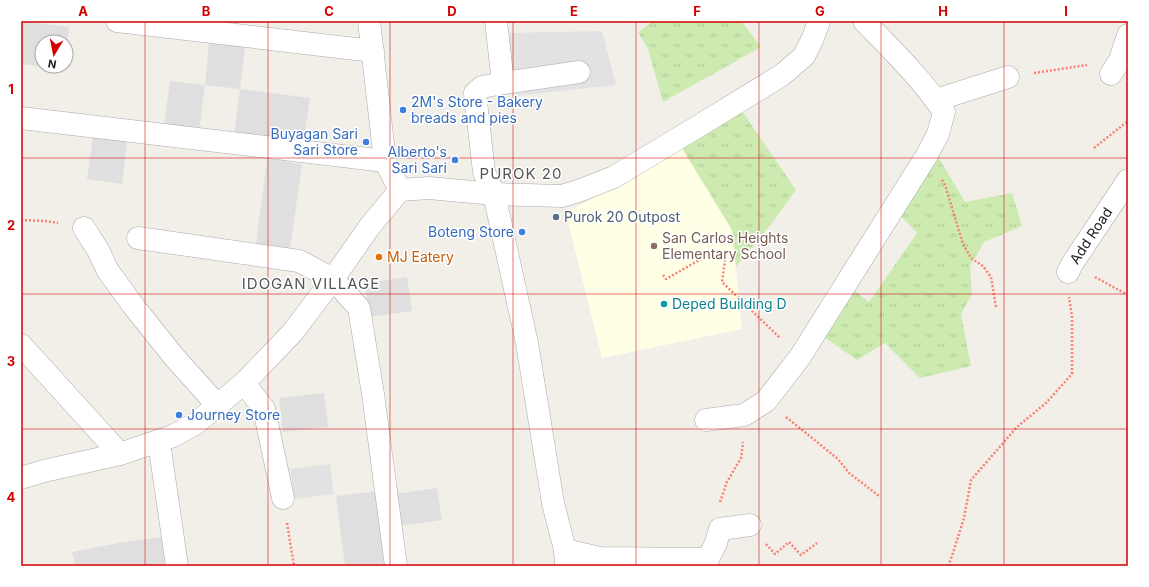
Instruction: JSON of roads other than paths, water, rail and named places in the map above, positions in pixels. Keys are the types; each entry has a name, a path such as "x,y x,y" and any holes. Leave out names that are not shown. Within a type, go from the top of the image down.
{"street":[{"path":"117,21 373,51"},
{"path":"369,21 385,161 400,190"},
{"path":"496,21 503,83"},
{"path":"21,478 44,471 120,454 159,442 195,424 244,384 292,333 333,280 370,226 400,190 429,188 494,194 562,196 614,177 782,75 804,56 819,21"},
{"path":"706,420 744,415 766,401 800,357 928,155 938,134 944,112 936,100 897,55 864,21"},
{"path":"1116,67 1128,35"},
{"path":"579,72 482,87 475,93 484,172 494,194 527,343 554,503 565,558 708,559 716,543 720,530 750,525"},
{"path":"936,100 1008,76"},
{"path":"21,118 385,161"},
{"name":"Add Road","path":"1070,268 1128,180"},
{"path":"84,228 98,250 108,271 135,308 175,358 218,406"},
{"path":"138,238 299,261 333,280 359,308 373,394 396,566"},
{"path":"21,345 120,454"},
{"path":"244,384 264,408 283,498"},
{"path":"159,442 177,566"}],"place":[{"name":"2M's Store - Bakery breads and pies","path":"403,110"},
{"name":"Buyagan Sari Sari Store","path":"366,142"},
{"name":"Alberto's Sari Sari","path":"455,160"},
{"name":"Purok 20 Outpost","path":"556,217"},
{"name":"Boteng Store","path":"522,232"},
{"name":"San Carlos Heights Elementary School","path":"654,246"},
{"name":"MJ Eatery","path":"379,257"},
{"name":"Deped Building D","path":"664,304"},
{"name":"Journey Store","path":"179,415"}],"district":[{"name":"PUROK 20","path":"521,174"},
{"name":"IDOGAN VILLAGE","path":"311,284"}]}
